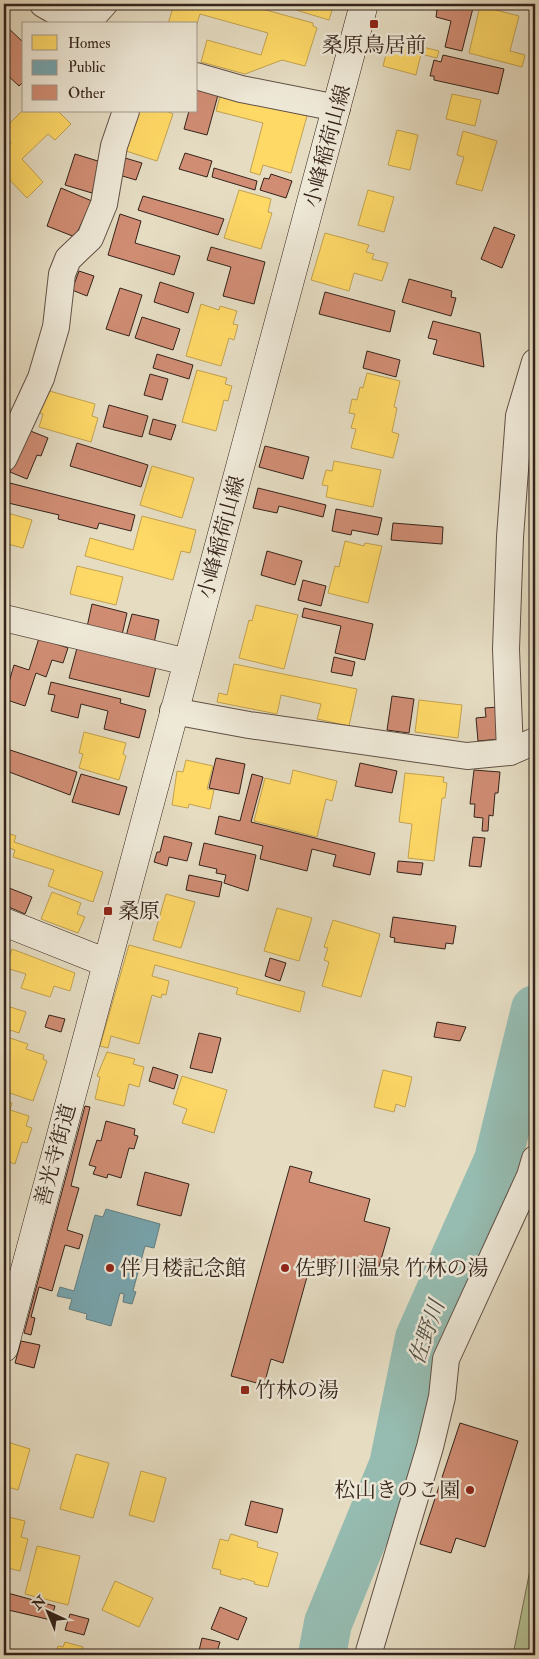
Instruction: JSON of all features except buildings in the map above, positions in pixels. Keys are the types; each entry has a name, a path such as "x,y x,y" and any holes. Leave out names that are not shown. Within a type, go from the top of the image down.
{"main road":[{"name":"小峰稲荷山線","path":"107,963 186,662 364,4"},
{"path":"4,922 107,963"},
{"name":"善光寺街道","path":"4,1348 107,963"}],"street":[{"path":"43,4 74,22"},
{"path":"88,22 104,4"},
{"path":"198,77 242,89 337,108"},
{"path":"4,458 41,378 56,327 62,274 68,259 90,238 104,204 114,146 126,112"},
{"path":"173,711 249,725 466,756 521,748 506,649 510,537 519,416 535,362"},
{"path":"4,618 186,662"},
{"path":"368,1655 430,1447 442,1397 446,1358 530,1176 535,1159"}],"green space":[{"path":"535,1545 535,1655 513,1655"}],"waterway":[{"name":"佐野川","path":"322,1655 328,1623 393,1465 419,1338 498,1160 535,1009"}],"place":[{"name":"桑原鳥居前","path":"374,24"},
{"name":"桑原","path":"108,911"},
{"name":"伴月楼記念館","path":"110,1268"},
{"name":"佐野川温泉 竹林の湯","path":"285,1268"},
{"name":"竹林の湯","path":"245,1390"},
{"name":"松山きのこ園","path":"470,1490"}]}
